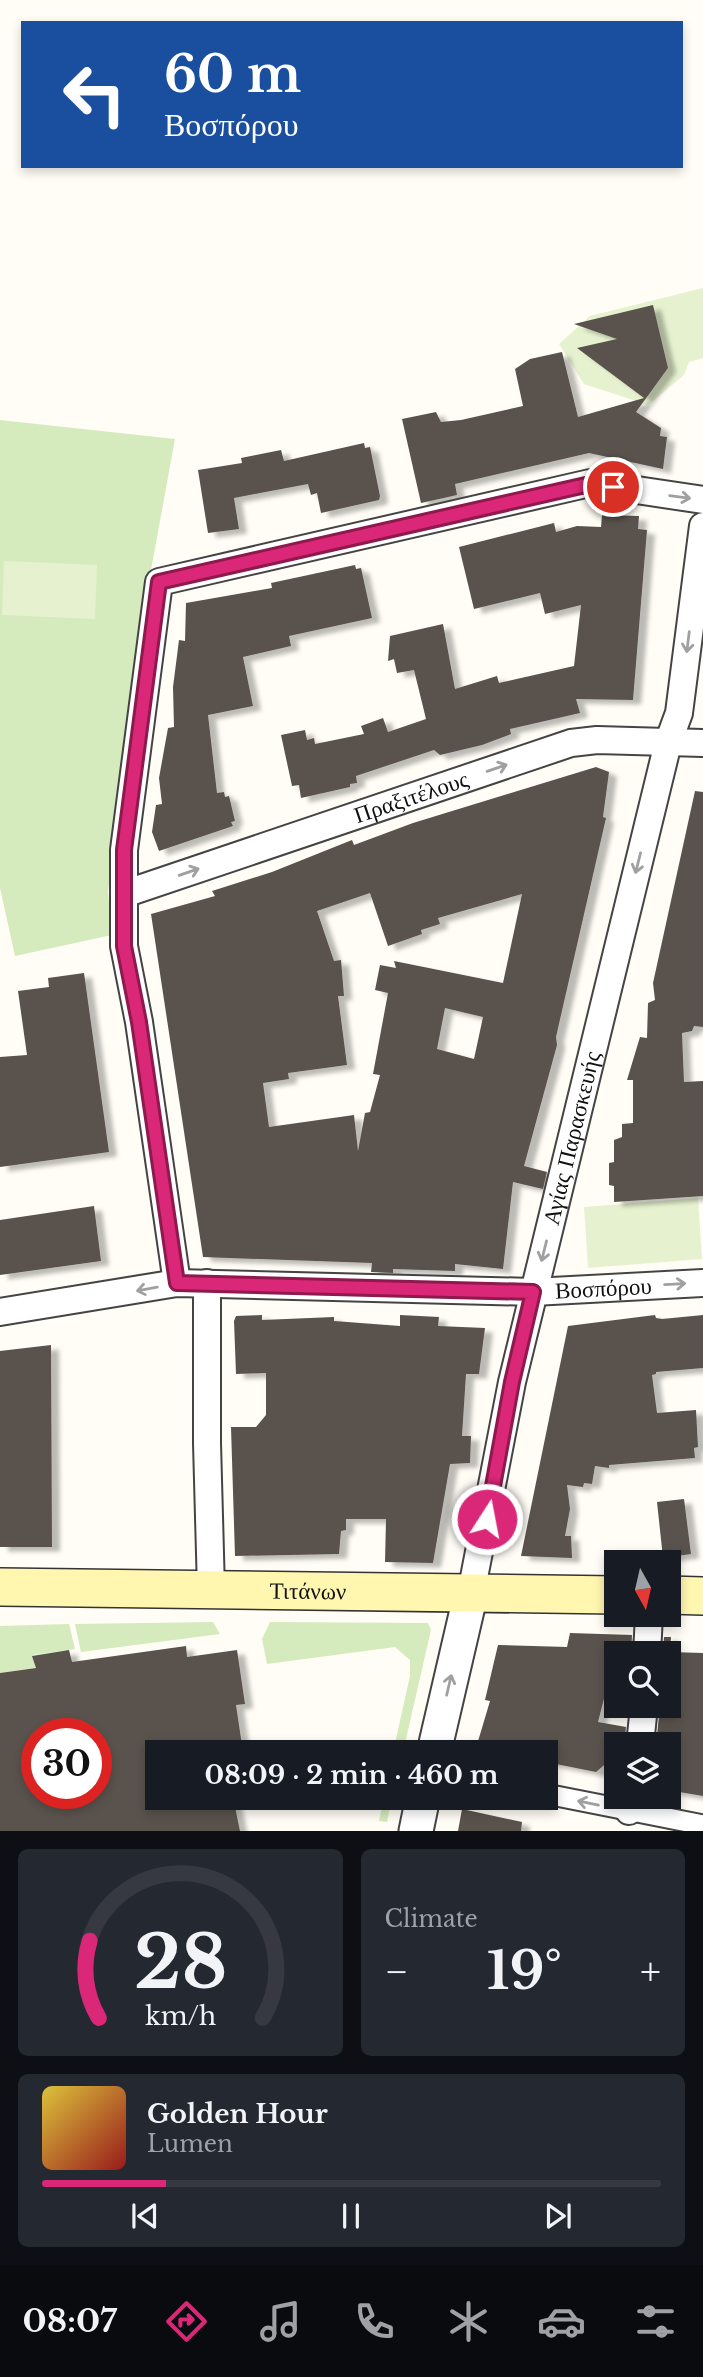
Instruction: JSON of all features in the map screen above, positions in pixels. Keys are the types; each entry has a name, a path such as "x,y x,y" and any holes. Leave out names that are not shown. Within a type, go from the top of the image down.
{"main road":[{"name":"Τιτάνων","path":"0,1587 604,1595"},
{"path":"681,1595 703,1596"}],"street":[{"path":"177,1283 139,1022 124,946 124,850 159,582 590,484 703,500"},
{"name":"Αγίας Παρασκευής","path":"437,1740 471,1593 512,1382 533,1292 668,743 680,713 703,526"},
{"name":"Πραξιτέλους","path":"124,894 571,743 597,740 703,743"},
{"name":"Βοσπόρου","path":"0,1312 177,1283 533,1292 703,1283"},
{"path":"207,1283 211,1590"},
{"path":"558,1795 604,1801"},
{"path":"647,1809 703,1825"},
{"path":"416,1831 421,1810"}],"green space":[{"path":"703,288 703,358 689,362 684,375 648,405 584,384 559,344 590,316"},
{"path":"0,420 175,439 151,570 108,891 112,935 15,956 0,888"},
{"path":"4,561 97,565 95,619 2,615"},
{"path":"698,1198 702,1259 588,1268 584,1207"},
{"path":"213,1622 220,1634 81,1652 75,1624"},
{"path":"270,1622 428,1623 431,1630 406,1740 396,1740 410,1676 410,1660 395,1647 267,1664 262,1639"},
{"path":"69,1624 75,1649 33,1655 36,1668 0,1673 0,1626"},
{"path":"381,1810 389,1810 387,1822 379,1821"}],"building":[{"path":"653,305 668,368 636,412 661,428 660,436 667,437 663,469 589,453 455,484 457,495 421,503 402,419 436,412 441,422 461,420 523,406 515,369 530,359 562,352 578,417 644,398 577,348 617,339 574,324"},
{"path":"364,443 365,448 370,447 379,500 321,513 317,493 311,495 308,484 234,498 239,529 208,533 198,470 242,463 241,458 281,450 284,461"},
{"path":"602,515 639,516 638,529 647,530 633,700 576,699 580,713 510,729 511,734 482,745 440,755 434,750 356,776 357,783 350,784 350,787 301,798 299,785 292,786 281,735 305,730 307,740 314,738 315,744 364,734 361,726 383,718 388,732 426,719 414,670 397,673 394,659 388,661 390,636 443,624 455,689 497,676 499,683 574,666 581,605 545,614 540,593 474,609 459,547 554,523 556,532 577,526 601,527"},
{"path":"355,565 356,569 361,568 372,618 289,636 291,646 243,657 253,706 208,715 217,793 224,792 225,797 229,796 235,821 231,822 233,826 159,851 152,832 156,805 162,804 159,778 168,728 174,727 173,687 179,640 185,641 186,603 272,588 271,583"},
{"path":"596,767 609,772 603,817 606,818 556,1037 557,1045 524,1166 547,1172 543,1189 513,1182 503,1269 455,1264 455,1271 393,1269 393,1273 371,1272 372,1263 203,1257 151,914 215,896 212,891 272,872 352,840 354,845 413,823","holes":["370,893 388,946 422,934 421,930 440,924 438,918 522,894 503,983 394,961 396,968 380,965 375,990 388,993 373,1074 380,1075 370,1112 365,1113 358,1151 354,1115 269,1127 263,1083 289,1079 288,1073 347,1065 338,996 344,996 341,960 334,961 317,911","445,1008 483,1017 474,1059 437,1049"]},
{"path":"695,791 703,792 703,1027 694,1026 692,1031 682,1033 684,1082 703,1081 703,1196 614,1202 614,1186 609,1185 609,1163 614,1162 614,1140 622,1137 622,1124 633,1123 633,1080 627,1080 640,1037 647,1038 648,1003 655,1000 653,983"},
{"path":"84,973 109,1152 0,1167 0,1057 27,1055 18,991 49,987 48,978"},
{"path":"94,1206 101,1261 0,1275 0,1220"},
{"path":"262,1315 262,1320 334,1317 334,1321 400,1326 400,1315 439,1317 438,1326 485,1328 479,1374 466,1374 462,1436 471,1436 470,1463 450,1464 433,1563 385,1562 386,1519 346,1519 346,1530 341,1531 339,1554 235,1556 231,1427 256,1427 266,1415 266,1373 236,1374 234,1321 236,1316"},
{"path":"655,1315 656,1318 662,1319 703,1315 703,1368 656,1372 652,1375 657,1413 696,1410 698,1447 694,1448 695,1458 609,1465 609,1468 595,1466 592,1484 584,1483 583,1487 567,1485 570,1509 565,1536 571,1536 572,1558 521,1556 568,1326"},
{"path":"51,1345 52,1547 0,1547 0,1351"},
{"path":"684,1499 691,1554 681,1555 681,1550 662,1550 657,1502"},
{"path":"570,1633 632,1635 632,1641 604,1641 604,1699 598,1722 626,1727 625,1732 604,1732 604,1765 596,1772 558,1764 558,1740 478,1740 490,1701 485,1700 498,1645 567,1647"},
{"path":"186,1646 187,1657 237,1650 245,1704 236,1705 241,1740 145,1740 145,1810 236,1810 240,1831 0,1831 0,1673 36,1668 32,1656 69,1650 72,1662"},
{"path":"681,1652 703,1653 703,1796 681,1792 681,1732 657,1732 659,1718 681,1718"},
{"path":"462,1810 522,1822 521,1831 458,1831"}],"route":[{"path":"487,1519 512,1382 533,1292 177,1283 139,1022 124,946 124,850 159,582 590,484 613,487"}]}
